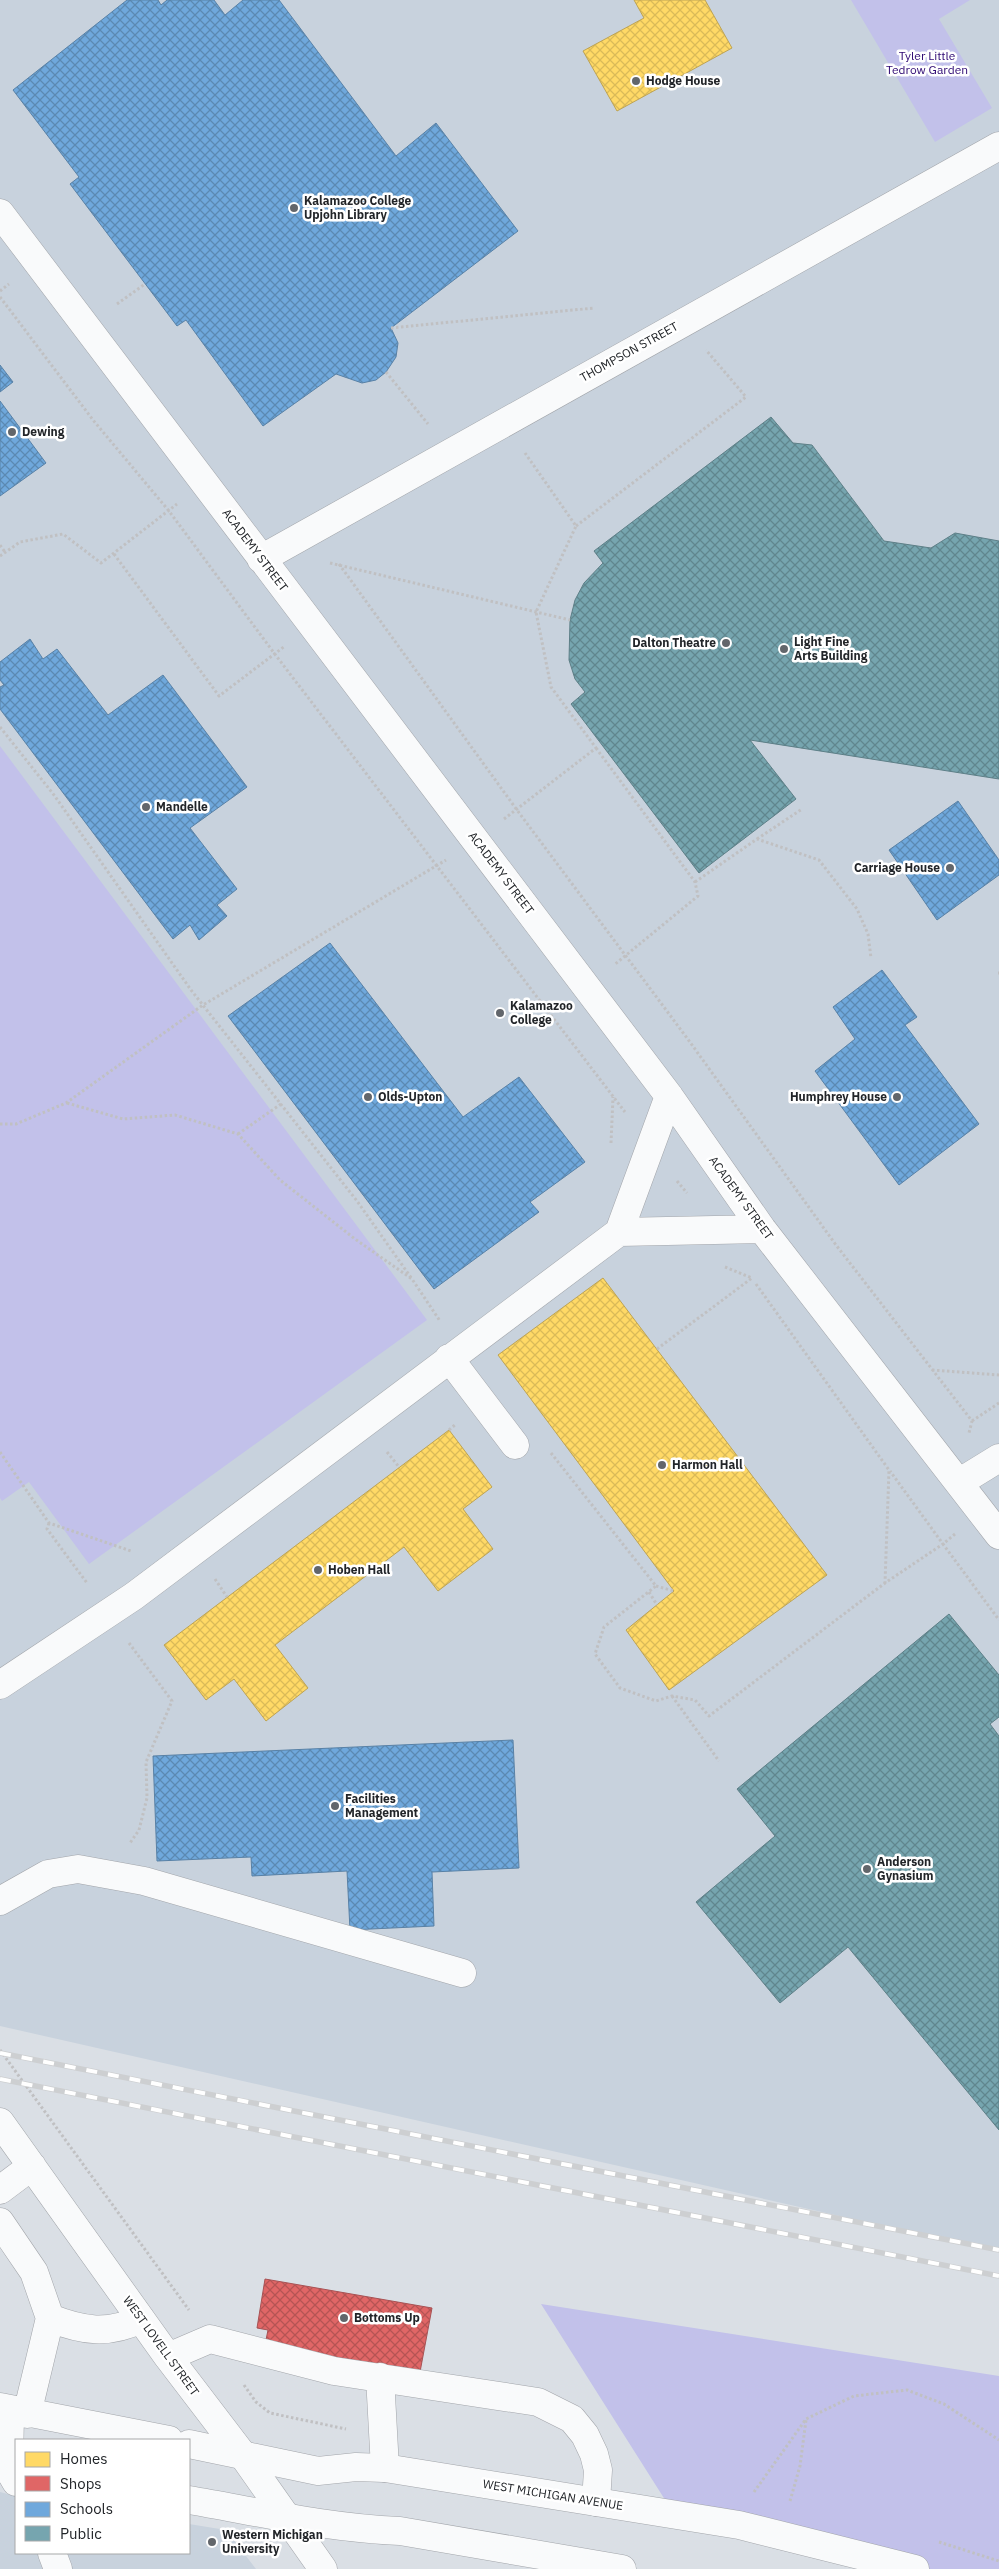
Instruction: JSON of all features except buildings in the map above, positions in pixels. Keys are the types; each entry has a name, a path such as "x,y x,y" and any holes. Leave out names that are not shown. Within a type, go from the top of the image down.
{"street":[{"name":"THOMPSON STREET","path":"260,559 502,422 999,146"},
{"name":"ACADEMY STREET","path":"0,213 205,482 260,559 669,1096 762,1229 960,1482 999,1535"},
{"path":"0,1685 134,1596 619,1232 669,1096"},
{"path":"619,1232 762,1229"},
{"path":"454,1354 515,1445"},
{"path":"960,1482 999,1458"},
{"path":"0,1901 48,1874 78,1869 144,1881 462,1973"},
{"name":"WEST LOVELL STREET","path":"0,2122 168,2357 242,2454 323,2569"},
{"path":"0,2190 32,2166"},
{"path":"0,2222 34,2272 50,2318 12,2410 10,2473"},
{"path":"50,2318 92,2330 124,2327 141,2319"},
{"path":"168,2357 210,2339 334,2371 538,2402 572,2418 585,2435 594,2454 598,2470 596,2502"},
{"path":"380,2377 385,2468"},
{"path":"12,2410 164,2439"},
{"name":"WEST MICHIGAN AVENUE","path":"190,2444 318,2471 356,2467 385,2468 740,2525 915,2569"},
{"path":"190,2500 288,2519 367,2530 400,2531 622,2569"},
{"path":"52,2554 58,2569"}],"path":[{"path":"117,304 145,284"},
{"path":"0,298 93,420 169,511 274,653 752,1278 999,1620"},
{"path":"391,328 594,308"},
{"path":"624,955 698,896 695,882 551,687 536,612 576,526 746,397 683,322"},
{"path":"386,372 415,406 449,453"},
{"path":"502,422 576,526"},
{"path":"0,556 20,542 63,534 101,563 205,482"},
{"path":"0,545 5,552"},
{"path":"114,554 219,696 274,653 313,627"},
{"path":"320,562 339,564 570,620"},
{"path":"339,564 517,810 687,1038 836,1245 972,1421"},
{"path":"0,727 54,795 203,1005 357,1200 412,1279 454,1354"},
{"path":"0,1124 16,1124 66,1103 203,1005 438,866 517,810 596,748"},
{"path":"695,882 802,808"},
{"path":"757,838 819,860 857,909 868,934 871,958"},
{"path":"611,1147 614,1097"},
{"path":"66,1103 123,1120 175,1116 238,1134 280,1180 355,1239 412,1279"},
{"path":"238,1134 281,1104"},
{"path":"657,1349 752,1278"},
{"path":"931,1370 999,1375"},
{"path":"960,1482 972,1421 999,1403"},
{"path":"515,1445 535,1433 656,1586 674,1590"},
{"path":"0,1452 49,1523 131,1551"},
{"path":"885,1583 889,1470"},
{"path":"656,1586 604,1627 595,1654 620,1688 656,1701 672,1696 695,1700 709,1716 885,1583 943,1544 982,1512"},
{"path":"49,1523 47,1529 86,1584 94,1578"},
{"path":"123,1556 139,1545"},
{"path":"215,1580 227,1597"},
{"path":"649,1592 657,1605"},
{"path":"126,1639 172,1702 146,1762 147,1798 139,1830 126,1848"},
{"path":"672,1696 719,1761"},
{"path":"0,2050 256,2402 270,2413 382,2436"},
{"path":"752,2494 806,2419 854,2396 907,2390 944,2404 999,2440"},
{"path":"789,2504 800,2466 806,2419"}],"shaded area":[{"name":"Kalamazoo College","path":"0,0 999,0 999,2252 0,2026"},
{"name":"Western Michigan University","path":"0,2492 15,2496 15,2554 190,2554 190,2524 226,2530 256,2569 0,2569"}],"green space":[{"name":"Tyler Little Tedrow Garden","path":"851,0 970,0 939,19 992,108 935,142"},
{"path":"0,746 427,1320 89,1564 29,1482 2,1501 0,1498"},
{"path":"541,2304 999,2376 999,2569 915,2569 674,2514"}],"railway":[{"path":"0,2053 999,2250"},
{"path":"0,2079 999,2276"}],"place":[{"name":"Hodge House","path":"636,81"},
{"name":"Kalamazoo College Upjohn Library","path":"294,208"},
{"name":"Dewing","path":"12,432"},
{"name":"Dalton Theatre","path":"726,643"},
{"name":"Light Fine Arts Building","path":"784,649"},
{"name":"Mandelle","path":"146,807"},
{"name":"Carriage House","path":"950,868"},
{"name":"Kalamazoo College","path":"500,1013"},
{"name":"Olds-Upton","path":"368,1097"},
{"name":"Humphrey House","path":"897,1097"},
{"name":"Harmon Hall","path":"662,1465"},
{"name":"Hoben Hall","path":"318,1570"},
{"name":"Facilities Management","path":"335,1806"},
{"name":"Anderson Gynasium","path":"867,1869"},
{"name":"Bottoms Up","path":"344,2318"},
{"name":"Western Michigan University","path":"212,2542"}]}
